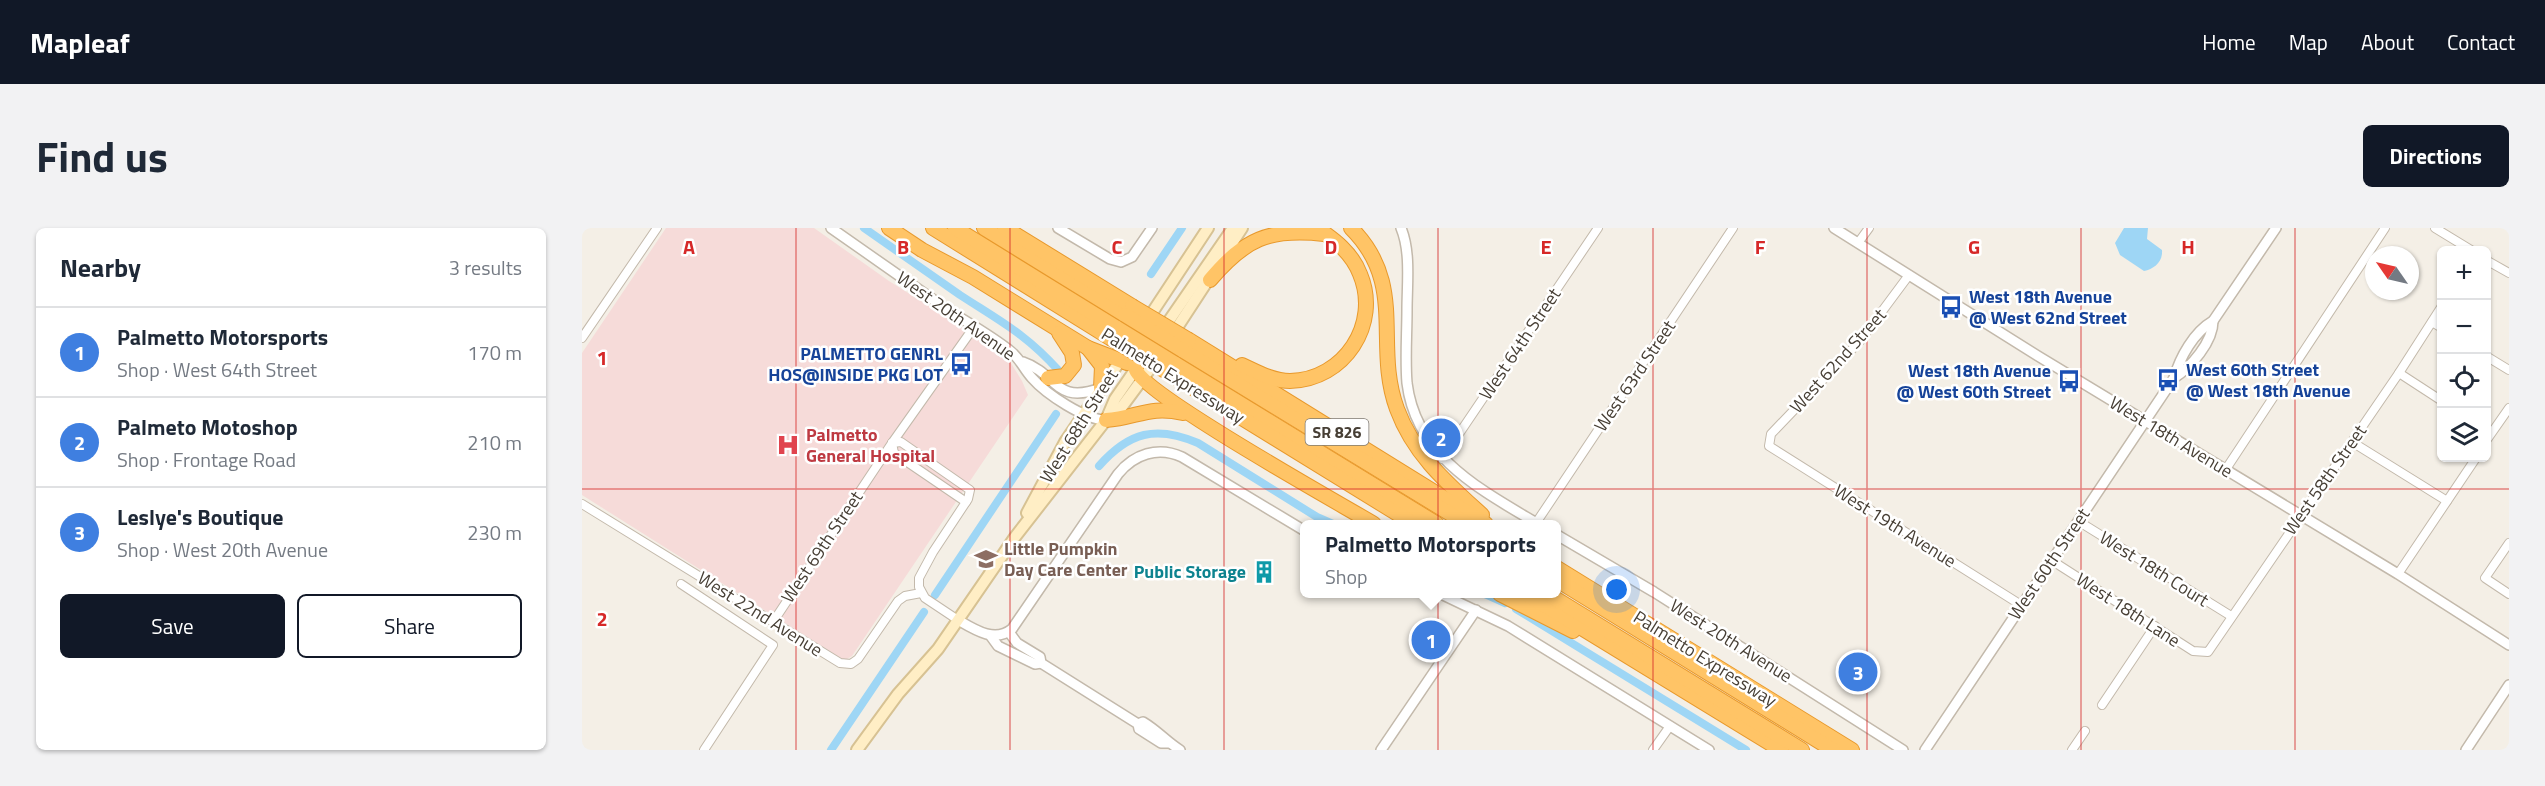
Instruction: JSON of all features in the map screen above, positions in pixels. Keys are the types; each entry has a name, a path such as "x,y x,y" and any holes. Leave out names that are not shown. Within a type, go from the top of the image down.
{"highway":[{"path":"889,228 1088,348 1139,368 1194,415 1366,520"},
{"name":"Palmetto Expressway","path":"933,228 1114,333 1406,520"},
{"path":"956,228 1114,333"},
{"path":"984,228 1129,310"},
{"name":"SR 826","path":"1005,228 1185,345 1478,520"},
{"path":"1185,345 1256,372 1288,381 1320,375 1336,365 1349,353 1359,338 1365,321 1366,289 1360,272 1348,254 1322,232 1290,228 1271,231 1241,246 1210,280"},
{"path":"1351,228 1368,248 1381,277 1388,314 1390,382 1397,409 1408,435 1430,466 1488,520"},
{"path":"1048,378 1065,376 1071,371 1074,362 1070,349 1054,327"},
{"path":"1139,368 1140,330"},
{"path":"1185,345 1459,520"},
{"path":"1088,348 1102,366 1101,388"},
{"path":"1170,368 1428,520"},
{"path":"1106,420 1124,419 1150,410 1167,409 1194,415"},
{"name":"Palmetto Expressway","path":"1561,570 1852,750"},
{"path":"1561,582 1833,750"},
{"path":"1507,598 1552,622 1619,651"},
{"name":"Palmetto Expressway","path":"1533,598 1781,750"},
{"path":"1555,598 1802,750"}],"main road":[{"name":"West 68th Street","path":"1015,537 1065,442 1208,228"},
{"name":"West 68th Street","path":"857,750 884,711 932,657 1015,537 1106,420 1121,408 1139,368 1233,228"},
{"name":"West 68th Street","path":"1139,368 1210,280 1242,228"}],"street":[{"path":"582,338 657,228"},
{"name":"West 20th Avenue","path":"831,228 1011,351 1023,362 1035,381 1083,414 1096,420 1106,420"},
{"path":"1058,228 1110,259 1121,262 1132,257 1152,228"},
{"path":"1401,228 1407,266 1407,383 1421,429 1442,459 1464,477 1531,520"},
{"name":"West 64th Street","path":"1442,459 1598,228"},
{"name":"West 63rd Street","path":"1540,520 1733,228"},
{"name":"West 18th Avenue","path":"1834,228 2145,421 2398,574 2509,645"},
{"path":"1858,243 1869,228"},
{"name":"West 60th Street","path":"1925,750 2174,378 2186,370 2213,332 2213,321 2276,228"},
{"path":"2226,469 2385,228"},
{"path":"2435,228 2464,246"},
{"path":"2491,262 2509,273"},
{"name":"West 62nd Street","path":"1769,446 1771,434 1860,341 1909,275"},
{"name":"West 58th Street","path":"2208,652 2437,314"},
{"path":"2432,322 2437,325"},
{"name":"West 69th Street","path":"773,622 892,443 974,327"},
{"path":"2491,359 2509,370"},
{"name":"West 20th Avenue","path":"1023,362 1033,366 1071,394 1086,394 1101,388"},
{"path":"2398,373 2437,398"},
{"path":"2491,429 2509,408"},
{"path":"966,502 894,453 892,443 901,442 969,488 970,493 966,502 922,571 919,581 921,593 937,608 958,620 1000,636 1009,632 1121,470 1138,457 1155,452 1182,457 1300,528"},
{"path":"2352,442 2447,501"},
{"name":"West 19th Avenue","path":"1769,446 2021,605"},
{"path":"2398,574 2473,462"},
{"name":"West 22nd Avenue","path":"582,504 837,662 851,664 861,655 898,601 905,596 921,593"},
{"name":"West 18th Court","path":"2078,521 2231,616"},
{"name":"West 20th Avenue","path":"1561,537 1654,592 1903,750"},
{"path":"2509,543 2485,578 2509,594"},
{"name":"West 18th Lane","path":"2051,561 2193,651 2208,652"},
{"path":"681,584 773,645 704,750"},
{"path":"1450,598 1514,630 1709,750"},
{"path":"1381,750 1476,610"},
{"path":"2102,705 2155,626"},
{"path":"1009,632 1017,643 1040,657 1041,663"},
{"path":"990,634 998,646 1035,664 1041,663 1138,724 1143,722 1165,736 1168,742 1180,750"},
{"path":"2466,750 2509,685"},
{"path":"1653,750 1670,726"},
{"path":"2072,750 2085,731"}],"shaded area":[{"name":"Palmetto General Hospital","path":"666,228 814,228 889,281 997,349 1009,360 1028,395 852,656 847,659 842,659 582,495 582,353"}],"water":[{"path":"2124,228 2148,228 2147,239 2162,250 2161,258 2154,267 2144,271 2120,255 2115,243"}],"waterway":[{"path":"864,228 1012,329 1035,347 1059,371"},
{"path":"1151,274 1182,228"},
{"path":"935,595 1056,414"},
{"path":"1099,466 1132,439 1156,433 1183,437 1198,443 1324,520"},
{"path":"1494,598 1505,603"},
{"path":"1516,609 1746,750"},
{"path":"831,750 924,612"}],"place":[{"name":"West 18th Avenue @ West 62nd Street","path":"1951,307"},
{"name":"PALMETTO GENRL HOS@INSIDE PKG LOT","path":"961,364"},
{"name":"West 60th Street @ West 18th Avenue","path":"2168,380"},
{"name":"West 18th Avenue @ West 60th Street","path":"2069,381"},
{"name":"Palmeto Motoshop","path":"1441,438"},
{"name":"Palmetto General Hospital","path":"788,445"},
{"name":"Little Pumpkin Day Care Center","path":"986,559"},
{"name":"Public Storage","path":"1264,572"},
{"name":"Palmetto Motorsports","path":"1431,640"},
{"name":"Leslye's Boutique","path":"1858,672"}]}
